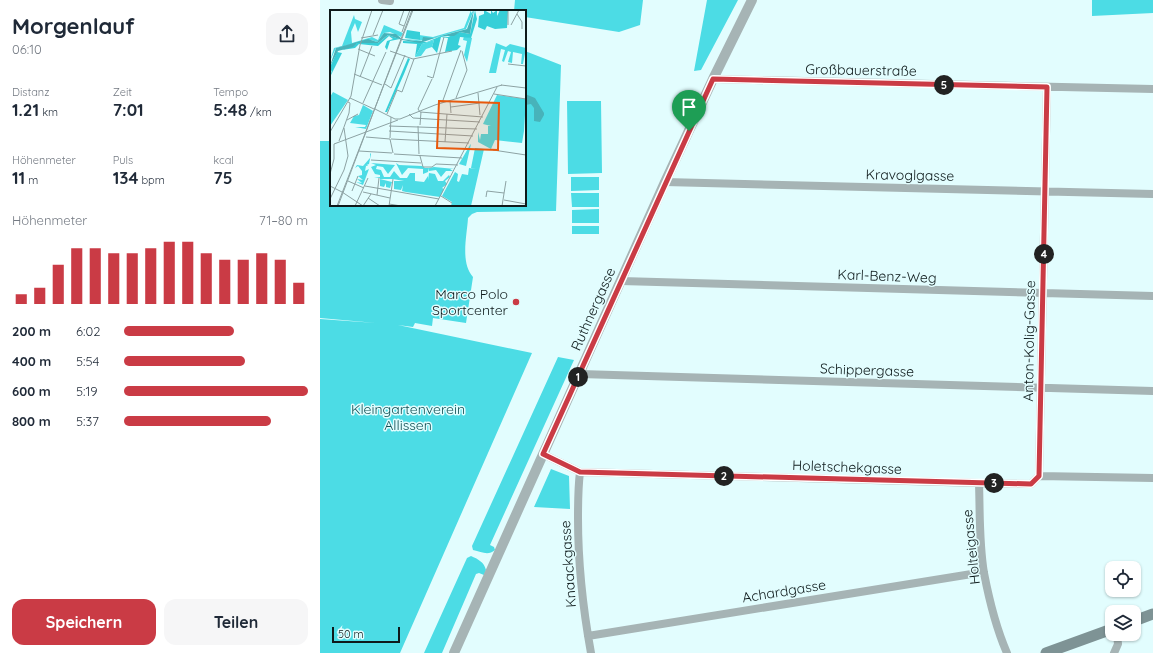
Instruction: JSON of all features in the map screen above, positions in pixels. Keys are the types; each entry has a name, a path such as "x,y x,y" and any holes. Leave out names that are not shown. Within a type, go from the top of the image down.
{"main road":[{"path":"1141,618 1153,614"},
{"path":"1046,653 1105,632"}],"street":[{"name":"Ruthnergasse","path":"454,653 665,182 752,0"},
{"name":"Großbauerstraße","path":"713,79 1153,90"},
{"name":"Anton-Kolig-Gasse","path":"1039,476 1047,87"},
{"name":"Kravoglgasse","path":"665,182 1153,194"},
{"name":"Karl-Benz-Weg","path":"621,281 1153,296"},
{"name":"Schippergasse","path":"580,374 1153,391"},
{"name":"Holetschekgasse","path":"543,454 580,472 1031,484 1039,476 1153,478"},
{"name":"Knaackgasse","path":"580,472 578,486 578,540 582,593 591,653"},
{"name":"Holteigasse","path":"979,483 980,525 984,572 993,611 1007,653"},
{"name":"Achardgasse","path":"588,636 984,572"},
{"path":"1114,653 1118,641"}],"green space":[{"path":"515,0 643,0 640,25 619,32 526,17 526,10 514,10"},
{"path":"707,0 738,0 701,70 694,71"},
{"path":"1092,0 1153,0 1153,13 1092,16"},
{"name":"Kleingartenverein Allissen","path":"526,51 561,65 556,211 477,212 472,214 468,218 465,249 465,256 469,271 473,277 466,323 433,318 432,326 415,323 413,327 398,325 532,353 400,653 320,653 320,319 376,323 320,318 320,141 330,141 330,206 526,206"},
{"path":"567,101 601,101 602,173 568,174"},
{"path":"571,177 599,177 599,190 571,191"},
{"path":"571,193 599,193 599,207 572,207"},
{"path":"599,209 599,223 572,223 572,210"},
{"path":"572,226 599,226 599,234 572,234"},
{"path":"558,357 574,360 490,545 494,547 495,550 487,553 473,550 472,546"},
{"path":"551,469 569,476 570,509 534,507"},
{"path":"471,556 484,565 486,570 484,575 479,573 476,574 442,653 424,653 467,558"}],"shaded area":[{"path":"526,94 535,98 544,113 540,122 534,121 534,108 531,104 526,105"}],"place":[{"name":"Marco Polo Sportcenter","path":"516,302"}],"route":[{"path":"713,79 1047,87 1039,476 1031,484 580,472 543,454 689,131 713,79"}]}
